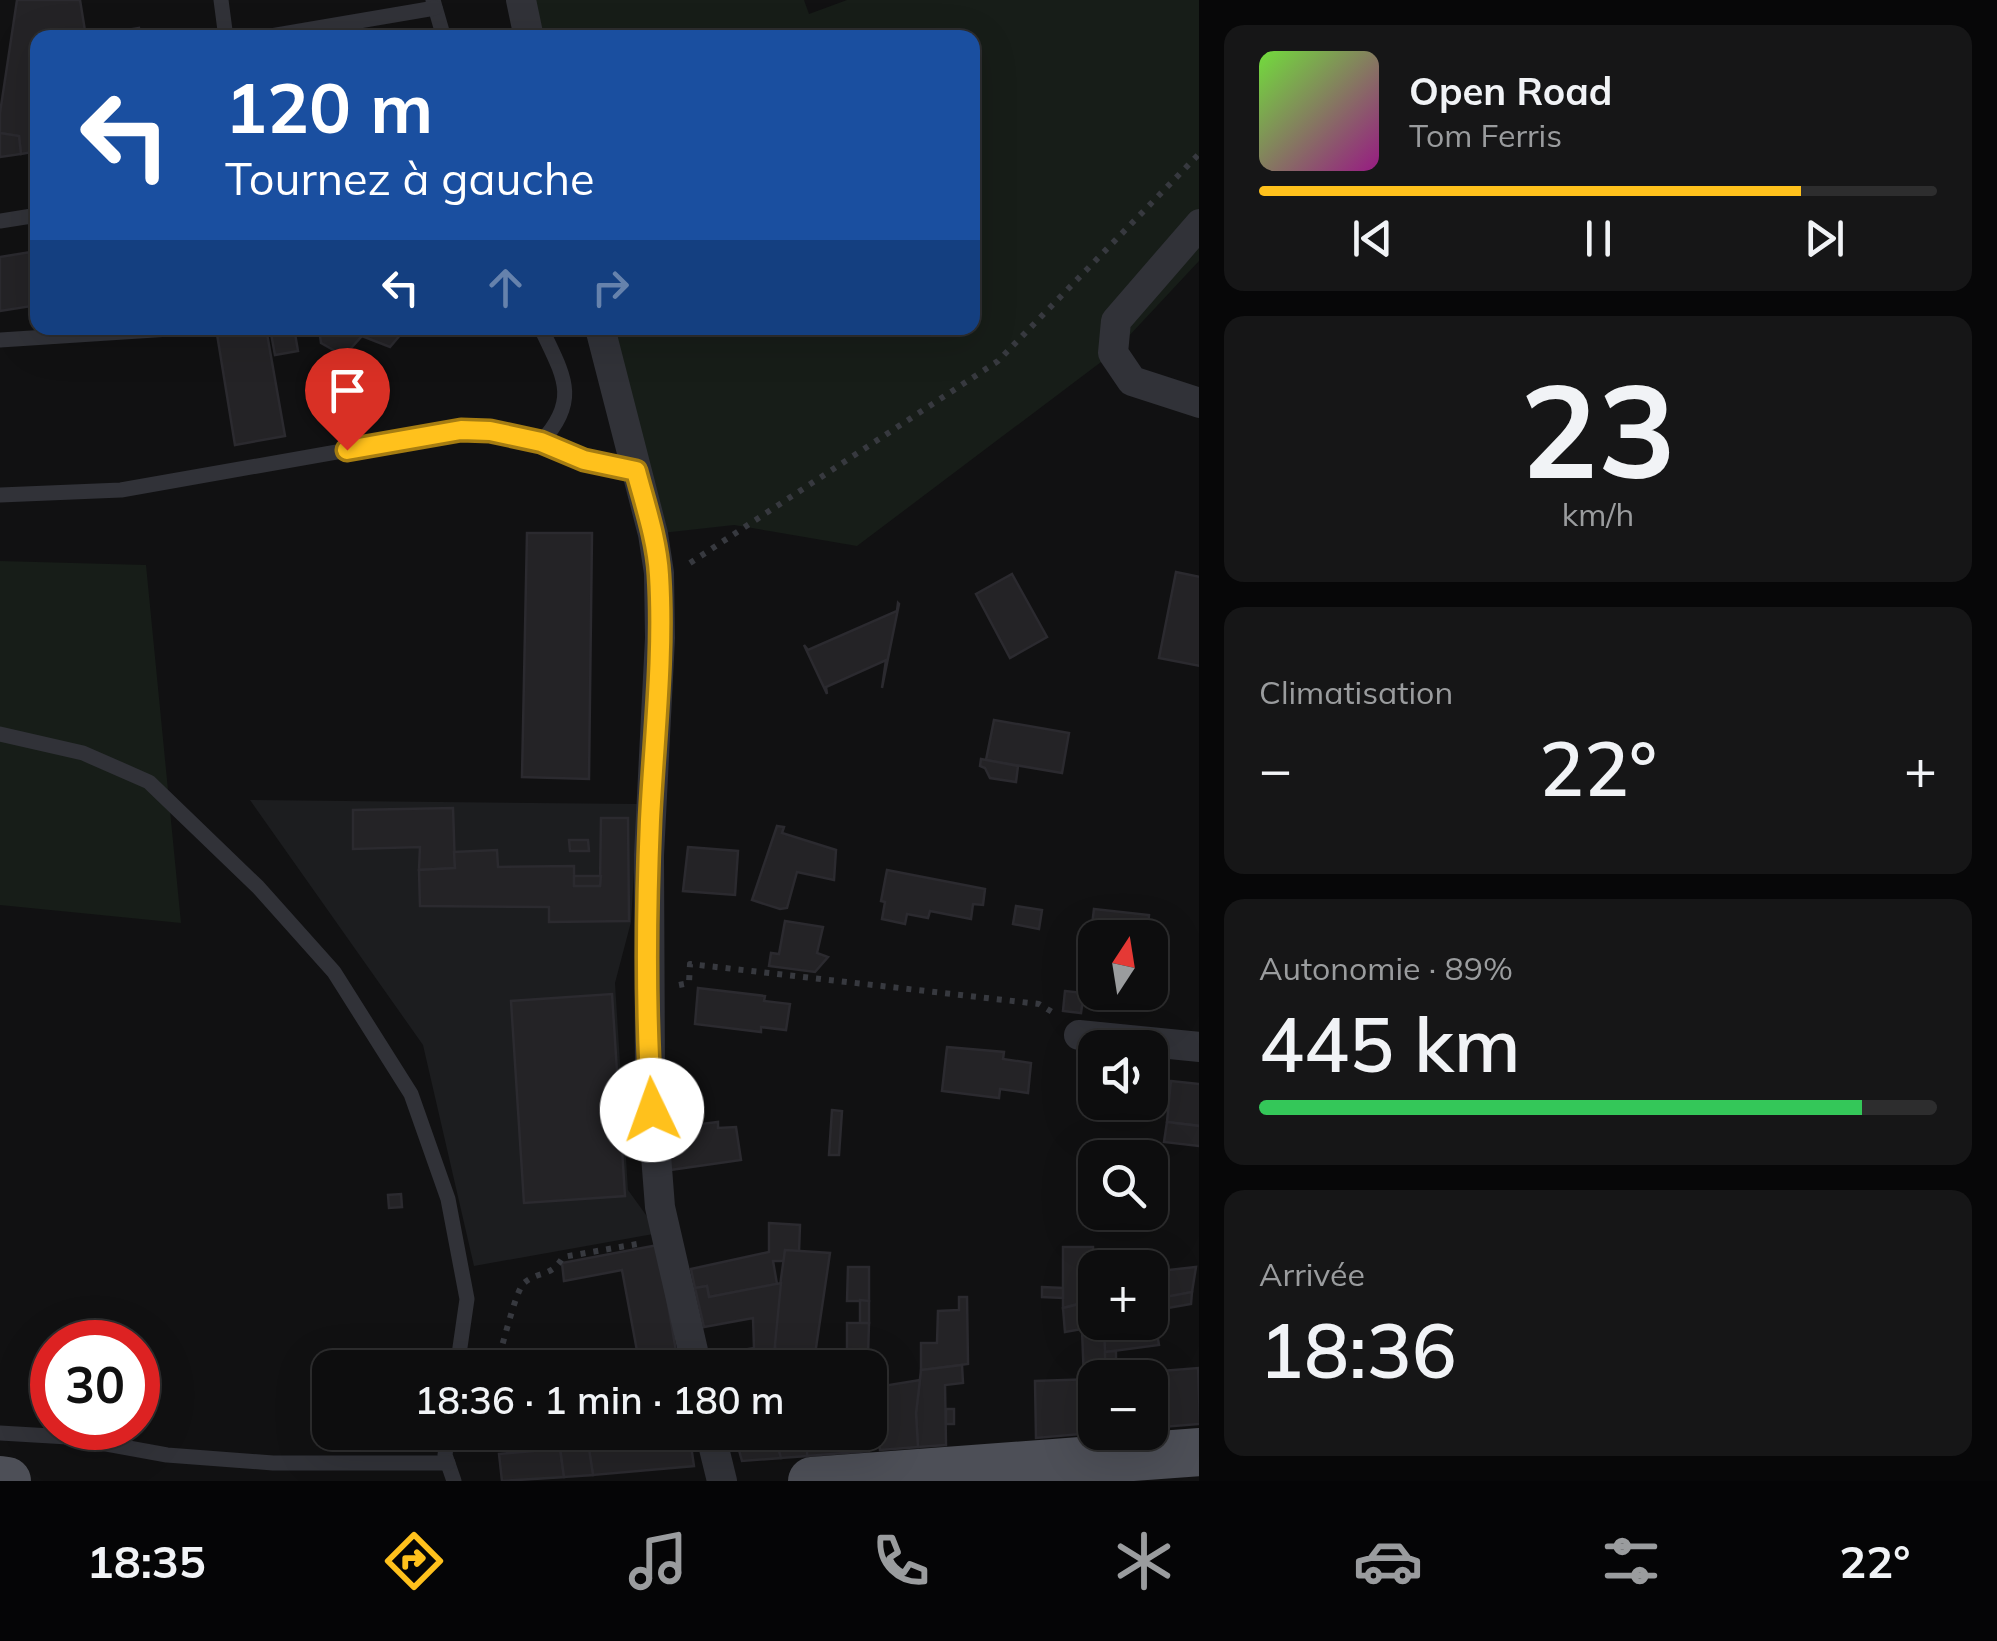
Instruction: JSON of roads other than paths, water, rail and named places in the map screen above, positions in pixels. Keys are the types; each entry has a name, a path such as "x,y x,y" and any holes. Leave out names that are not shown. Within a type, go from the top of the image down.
{"main road":[{"path":"812,1481 1199,1452"}],"street":[{"path":"522,0 528,30"},
{"path":"1199,225 1116,321 1113,353 1132,381 1199,404"},
{"path":"602,335 653,534 659,573 660,638 649,855 648,991 654,1133 660,1207 693,1350"},
{"path":"1168,1044 1199,1047"},
{"path":"714,1450 722,1481"}],"lane":[{"path":"221,0 225,30"},
{"path":"299,30 434,4 442,30"},
{"path":"0,221 30,216"},
{"path":"0,340 77,335"},
{"path":"541,442 560,422 565,407 565,386 545,335"},
{"path":"0,495 121,490 461,430 490,431 541,442 584,460 636,471"},
{"path":"0,734 83,753 149,782 258,886 334,972 411,1094 448,1199 467,1298 460,1350"},
{"path":"0,1433 68,1437 166,1455 273,1463 448,1463"},
{"path":"446,1450 454,1481"}]}
